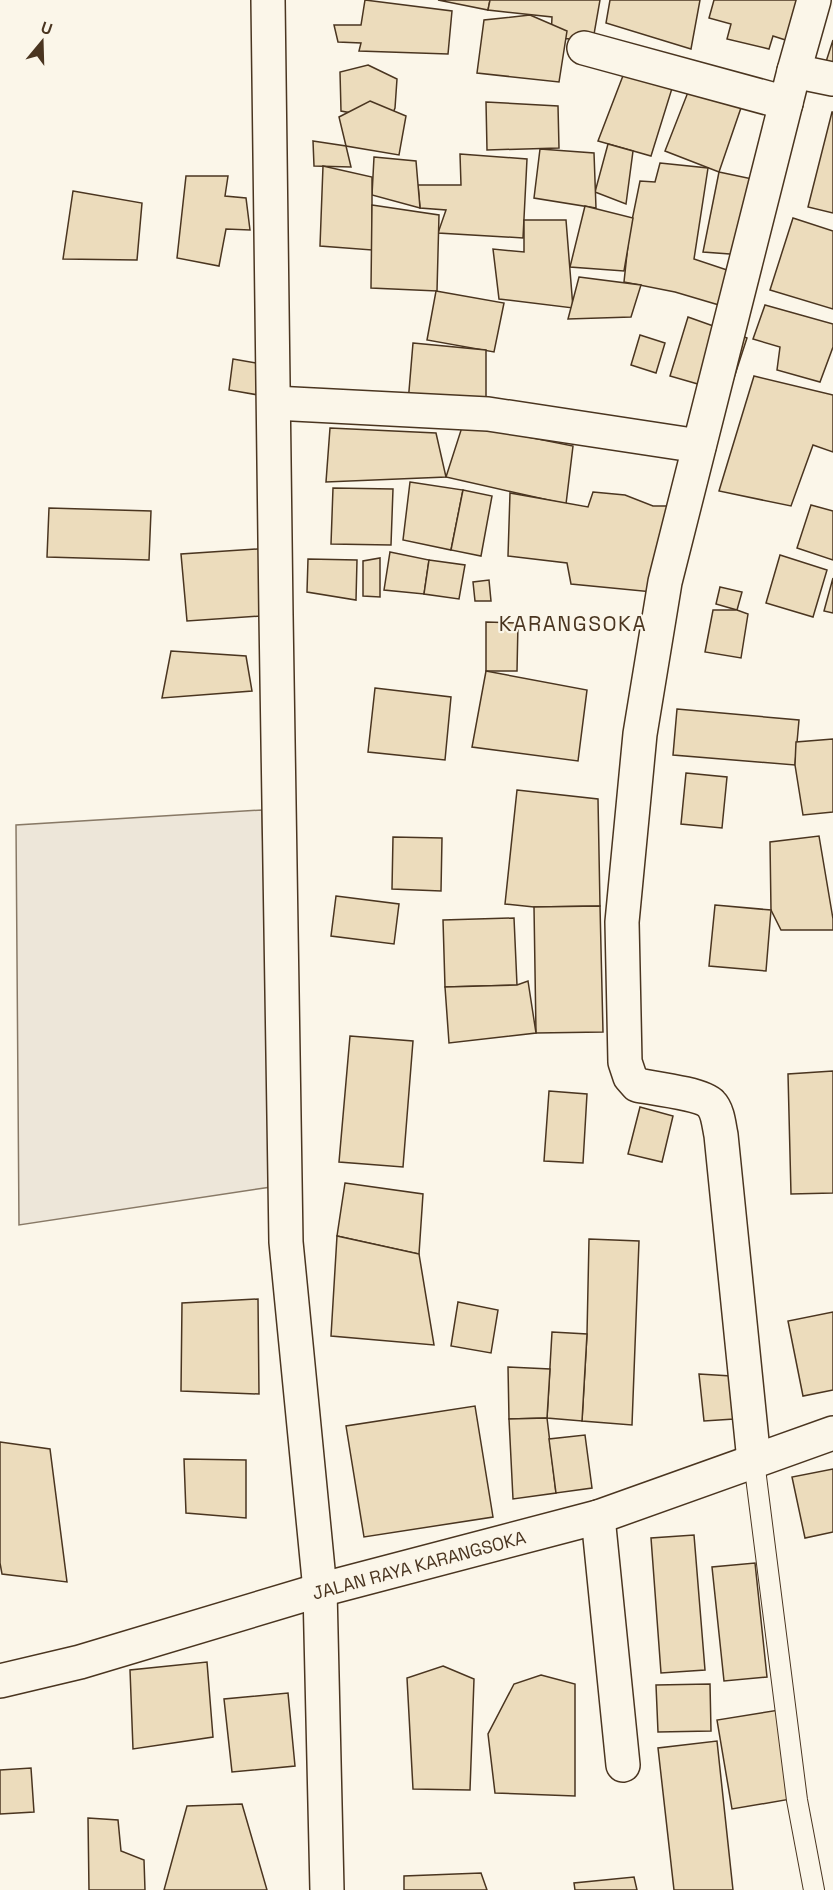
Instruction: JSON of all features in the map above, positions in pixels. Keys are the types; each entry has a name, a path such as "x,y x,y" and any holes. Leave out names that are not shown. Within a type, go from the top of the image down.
{"street":[{"path":"268,0 286,1242 320,1590 327,1890"},
{"path":"754,1461 721,1135 716,1113 711,1103 699,1097 637,1085 630,1077 625,1062 622,922 640,734 665,582 814,0"},
{"path":"584,48 786,103"},
{"path":"794,71 833,79"},
{"path":"274,403 488,414 699,446"},
{"name":"JALAN RAYA KARANGSOKA","path":"0,1681 80,1662 320,1590 598,1517 833,1433"},
{"path":"598,1517 623,1765"}],"lane":[{"path":"754,1461 797,1800 814,1890"}],"shaded area":[{"path":"262,810 271,1187 19,1225 16,825"}],"building":[{"path":"365,0 452,11 448,54 359,51 361,43 338,42 334,25 361,25"},
{"path":"438,0 490,0 488,10"},
{"path":"490,0 600,0 593,40 551,38 552,17 488,10"},
{"path":"610,0 700,0 691,49 606,23"},
{"path":"714,0 814,0 801,45 773,36 769,49 727,39 731,24 709,18"},
{"path":"530,15 567,31 559,82 477,73 484,20"},
{"path":"833,40 833,71 824,68"},
{"path":"629,60 674,82 651,156 598,141"},
{"path":"368,65 397,79 395,108 390,120 341,111 340,72"},
{"path":"690,87 744,99 719,172 665,151"},
{"path":"370,101 406,116 399,155 346,146 339,117"},
{"path":"486,102 558,106 559,148 487,150"},
{"path":"833,112 833,213 808,207"},
{"path":"313,141 346,146 351,167 314,166"},
{"path":"608,144 633,151 626,204 595,192"},
{"path":"540,149 594,153 596,208 534,198"},
{"path":"460,154 527,159 523,238 438,233 446,210 420,208 418,185 461,185"},
{"path":"374,157 416,161 420,208 372,195"},
{"path":"660,163 708,168 694,259 757,280 746,313 675,292 624,282 629,235 640,181 655,182"},
{"path":"323,166 372,177 372,250 320,246"},
{"path":"719,172 766,182 757,256 703,252"},
{"path":"186,176 228,176 225,196 246,198 250,230 226,229 219,266 177,258"},
{"path":"73,191 142,203 137,260 63,259"},
{"path":"372,205 439,215 437,291 371,288"},
{"path":"585,206 633,218 624,271 570,267"},
{"path":"793,218 833,231 833,309 770,290"},
{"path":"524,220 566,220 573,308 499,299 493,249 524,252"},
{"path":"579,277 641,285 631,317 568,319"},
{"path":"436,291 504,303 494,352 427,340"},
{"path":"765,305 833,324 833,347 820,382 777,370 780,347 753,339"},
{"path":"688,317 747,338 729,393 670,376"},
{"path":"640,335 665,343 656,373 631,365"},
{"path":"413,343 486,350 486,406 408,403"},
{"path":"233,359 268,365 264,396 229,390"},
{"path":"754,376 833,395 833,452 813,445 791,506 719,491"},
{"path":"463,424 573,446 566,504 446,477"},
{"path":"330,428 436,433 446,477 326,482"},
{"path":"410,482 463,490 451,550 403,540"},
{"path":"333,488 393,489 391,545 331,544"},
{"path":"463,490 492,496 481,556 451,550"},
{"path":"593,492 625,495 653,506 678,506 663,593 571,584 567,563 508,556 510,493 588,507"},
{"path":"811,505 833,511 833,560 797,548"},
{"path":"49,508 151,511 149,560 47,557"},
{"path":"271,548 276,615 187,621 181,554"},
{"path":"390,552 429,560 424,594 384,590"},
{"path":"780,555 827,570 813,617 766,603"},
{"path":"380,558 380,597 363,596 363,561"},
{"path":"308,559 357,560 356,600 307,592"},
{"path":"429,560 465,565 459,599 424,594"},
{"path":"833,578 833,613 824,611"},
{"path":"489,580 491,601 475,601 473,582"},
{"path":"720,587 742,592 737,610 716,604"},
{"path":"713,610 737,610 748,614 741,658 705,652"},
{"path":"486,622 518,623 517,671 486,671"},
{"path":"171,651 246,656 252,691 162,698"},
{"path":"486,671 587,690 578,761 472,747"},
{"path":"375,688 451,697 445,760 368,752"},
{"path":"677,709 799,720 795,765 673,755"},
{"path":"833,739 833,812 803,815 795,765 796,742"},
{"path":"686,773 727,777 722,828 681,824"},
{"path":"517,790 598,799 600,906 534,907 505,904"},
{"path":"819,836 833,930 781,930 771,910 770,842"},
{"path":"393,837 442,838 441,891 392,889"},
{"path":"336,896 399,904 394,944 331,936"},
{"path":"715,905 771,910 766,971 709,966"},
{"path":"600,906 603,1032 536,1033 534,907"},
{"path":"514,918 517,985 445,987 443,920"},
{"path":"528,981 536,1033 449,1043 445,987 517,985"},
{"path":"350,1036 413,1041 403,1167 339,1162"},
{"path":"833,1071 833,1193 791,1194 788,1074"},
{"path":"549,1091 587,1094 583,1163 544,1161"},
{"path":"640,1107 673,1116 662,1162 628,1154"},
{"path":"345,1183 423,1194 419,1254 337,1236"},
{"path":"337,1236 419,1254 434,1345 331,1336"},
{"path":"589,1239 639,1241 632,1425 582,1421"},
{"path":"258,1299 259,1394 181,1391 182,1303"},
{"path":"458,1302 498,1310 491,1353 451,1346"},
{"path":"833,1312 833,1390 803,1396 788,1321"},
{"path":"552,1332 587,1334 582,1421 547,1418"},
{"path":"508,1367 550,1369 547,1418 509,1419"},
{"path":"699,1374 731,1376 734,1419 704,1421"},
{"path":"475,1406 493,1517 364,1537 346,1426"},
{"path":"547,1418 556,1493 513,1499 509,1419"},
{"path":"585,1435 592,1488 556,1493 549,1439"},
{"path":"0,1442 50,1449 67,1582 2,1574 0,1563"},
{"path":"184,1459 246,1460 246,1518 186,1513"},
{"path":"833,1469 833,1532 805,1538 792,1477"},
{"path":"694,1535 705,1670 661,1673 651,1538"},
{"path":"755,1563 767,1677 724,1681 712,1567"},
{"path":"207,1662 213,1737 133,1749 130,1670"},
{"path":"443,1666 474,1679 470,1790 413,1789 407,1678"},
{"path":"541,1675 575,1684 575,1796 495,1793 488,1734 514,1684"},
{"path":"710,1684 711,1731 658,1732 656,1685"},
{"path":"288,1693 295,1766 232,1772 224,1699"},
{"path":"779,1710 791,1799 732,1809 717,1720"},
{"path":"717,1741 733,1890 674,1890 658,1748"},
{"path":"31,1768 34,1812 0,1814 0,1770"},
{"path":"242,1804 267,1890 164,1890 187,1806"},
{"path":"88,1818 118,1820 121,1851 144,1860 145,1890 89,1890"},
{"path":"481,1873 487,1890 404,1890 404,1876"},
{"path":"634,1877 637,1890 575,1890 574,1883"}],"district":[{"name":"KARANGSOKA","path":"573,623"}]}
